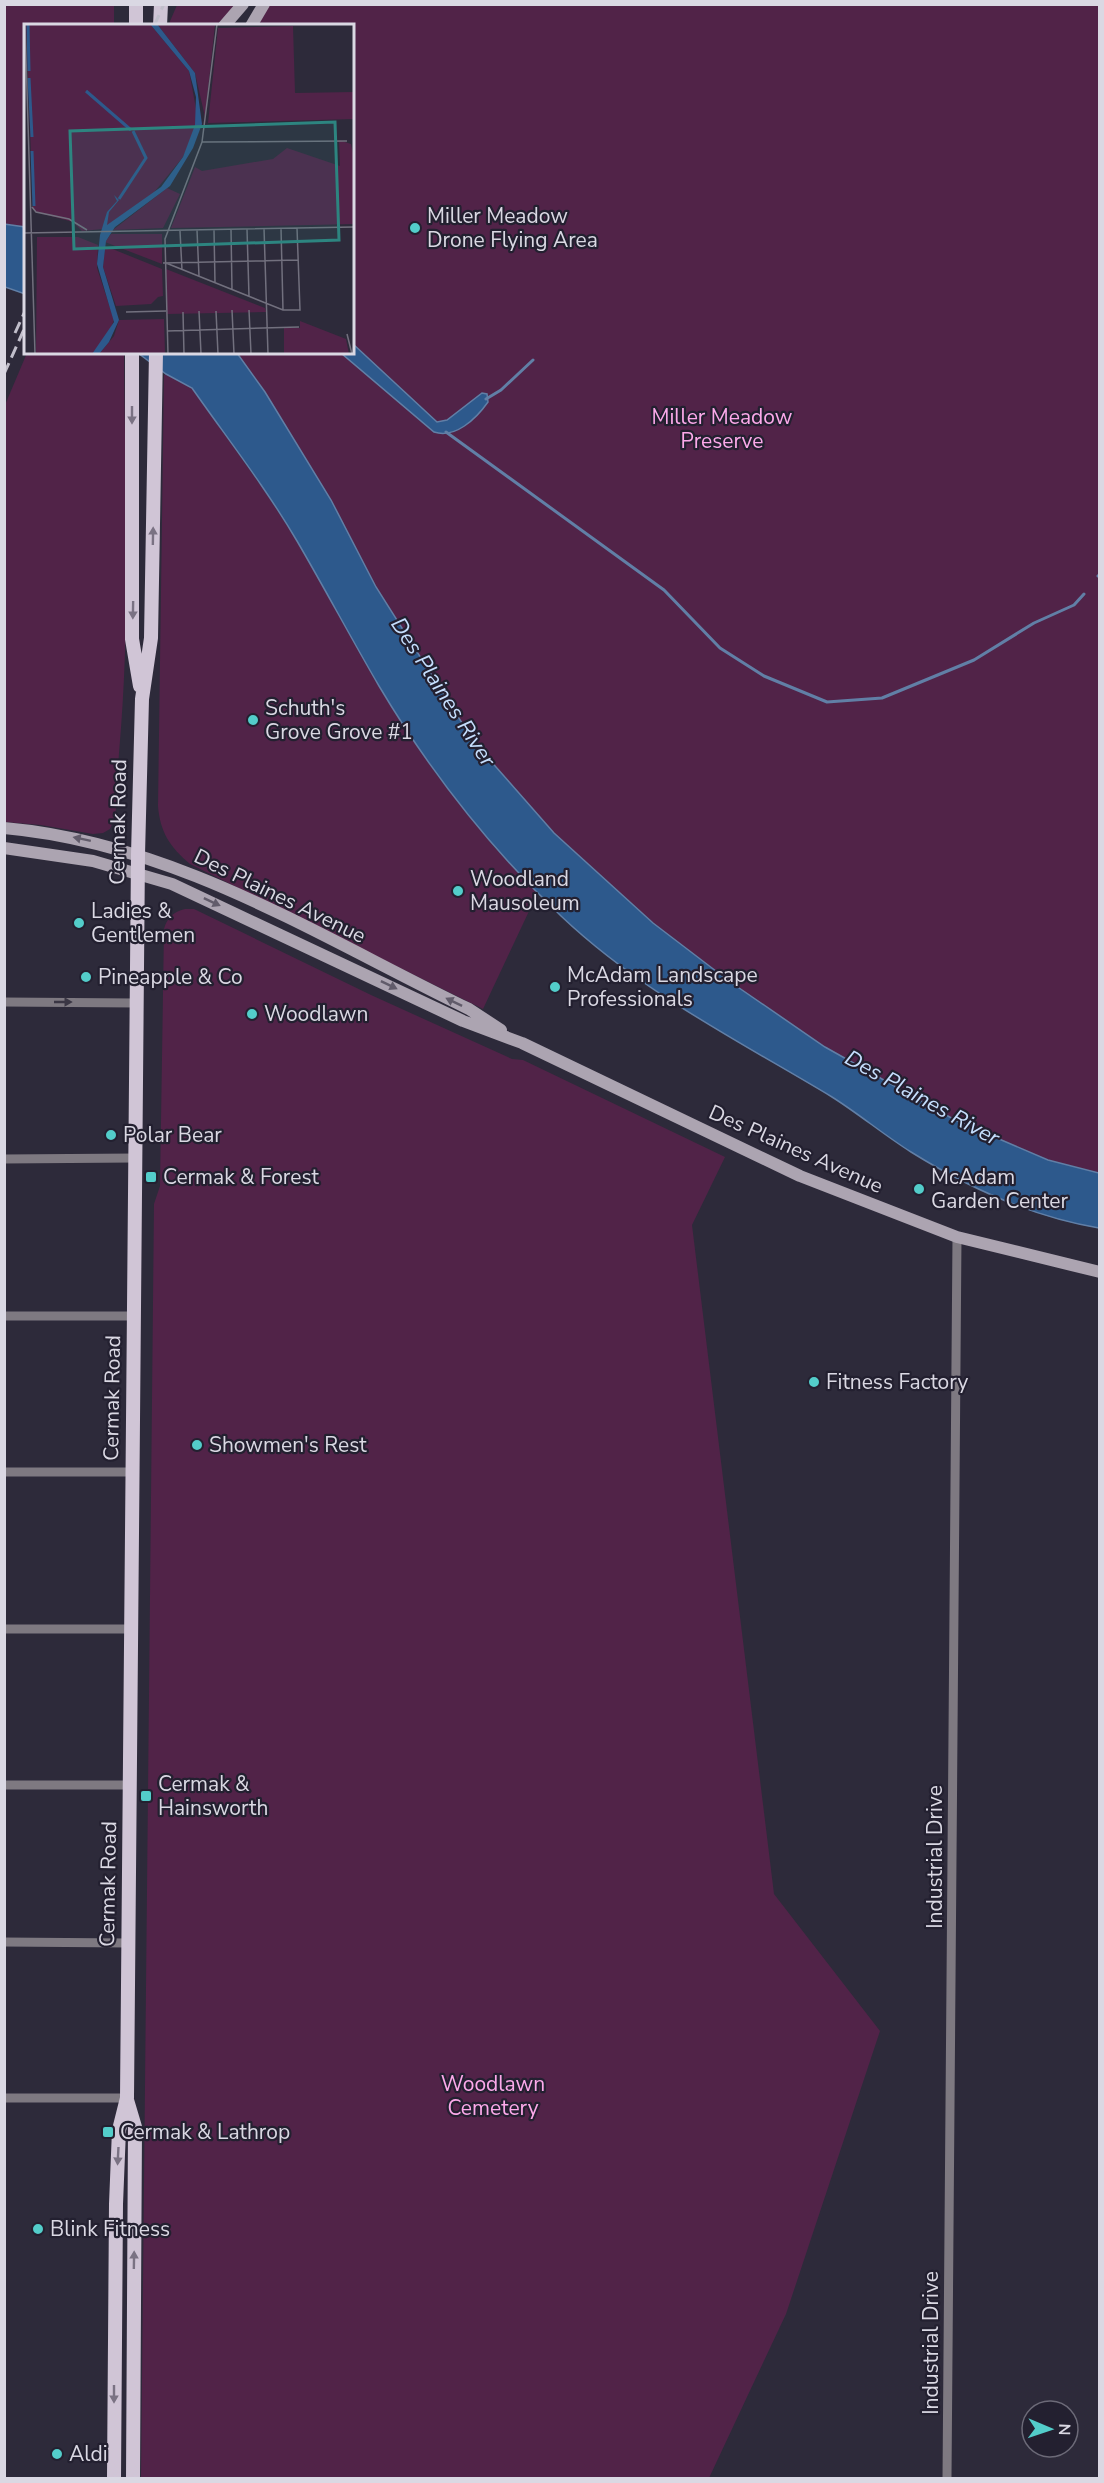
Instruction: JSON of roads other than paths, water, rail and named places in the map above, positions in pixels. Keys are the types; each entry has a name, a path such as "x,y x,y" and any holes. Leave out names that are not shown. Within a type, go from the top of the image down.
{"main road":[{"path":"136,4 136,24"},
{"path":"160,24 161,4"},
{"path":"226,24 243,4"},
{"path":"252,24 264,4"},
{"name":"Cermak Road","path":"132,354 132,639 142,699"},
{"name":"Cermak Road","path":"114,2478 116,2204 119,2130 127,2098 138,855 142,699 151,638 156,354"},
{"name":"Des Plaines Avenue","path":"4,828 69,836 138,855 204,878 469,1010 522,1043"},
{"name":"Des Plaines Avenue","path":"4,848 60,854 138,874 191,892 463,1022 522,1043 800,1176 957,1237 1100,1272"},
{"name":"Cermak Road","path":"127,2098 135,2127 133,2478"}],"street":[{"path":"4,1002 136,1003"},
{"path":"4,1158 135,1158"},
{"name":"Industrial Drive","path":"947,2478 957,1237"},
{"path":"4,1316 134,1316"},
{"path":"4,1472 132,1472"},
{"path":"4,1629 131,1629"},
{"path":"4,1785 129,1785"},
{"path":"4,1942 128,1943"},
{"path":"4,2098 127,2098"}],"water":[{"path":"4,224 24,227 24,294 5,287"},
{"path":"354,345 437,422 447,420 482,393 487,394 488,402 471,421 450,433 434,432 342,354 354,354"},
{"path":"139,354 238,354 265,392 331,500 376,587 474,742 554,833 653,923 729,981 825,1047 955,1120 1048,1160 1099,1173 1099,1228 1025,1209 955,1178 901,1145 832,1097 657,992 592,943 561,916 510,864 440,778 379,686 285,521 259,482 192,388 166,374"}],"waterway":[{"path":"486,399 501,390 533,360"},
{"path":"446,432 664,590 720,648 764,676 827,702 882,698 974,660 1034,623 1074,605 1084,594"}],"railway":[{"path":"155,24 164,4"},
{"path":"15,333 24,313"},
{"path":"4,374 24,329"}],"place":[{"name":"Miller Meadow Drone Flying Area","path":"415,228"},
{"name":"Schuth's Grove Grove #1","path":"253,720"},
{"name":"Woodland Mausoleum","path":"458,891"},
{"name":"Ladies & Gentlemen","path":"79,923"},
{"name":"Pineapple & Co","path":"86,977"},
{"name":"McAdam Landscape Professionals","path":"555,987"},
{"name":"Woodlawn","path":"252,1014"},
{"name":"Polar Bear","path":"111,1135"},
{"name":"Cermak & Forest","path":"151,1177"},
{"name":"McAdam Garden Center","path":"919,1189"},
{"name":"Fitness Factory","path":"814,1382"},
{"name":"Showmen's Rest","path":"197,1445"},
{"name":"Cermak & Hainsworth","path":"146,1796"},
{"name":"Cermak & Lathrop","path":"108,2132"},
{"name":"Blink Fitness","path":"38,2229"},
{"name":"Aldi","path":"57,2454"}],"park label":[{"name":"Miller Meadow Preserve","path":"722,429"},
{"name":"Woodlawn Cemetery","path":"493,2096"}],"water label":[{"name":"Des Plaines River","path":"443,692"},
{"name":"Des Plaines River","path":"922,1098"}]}
